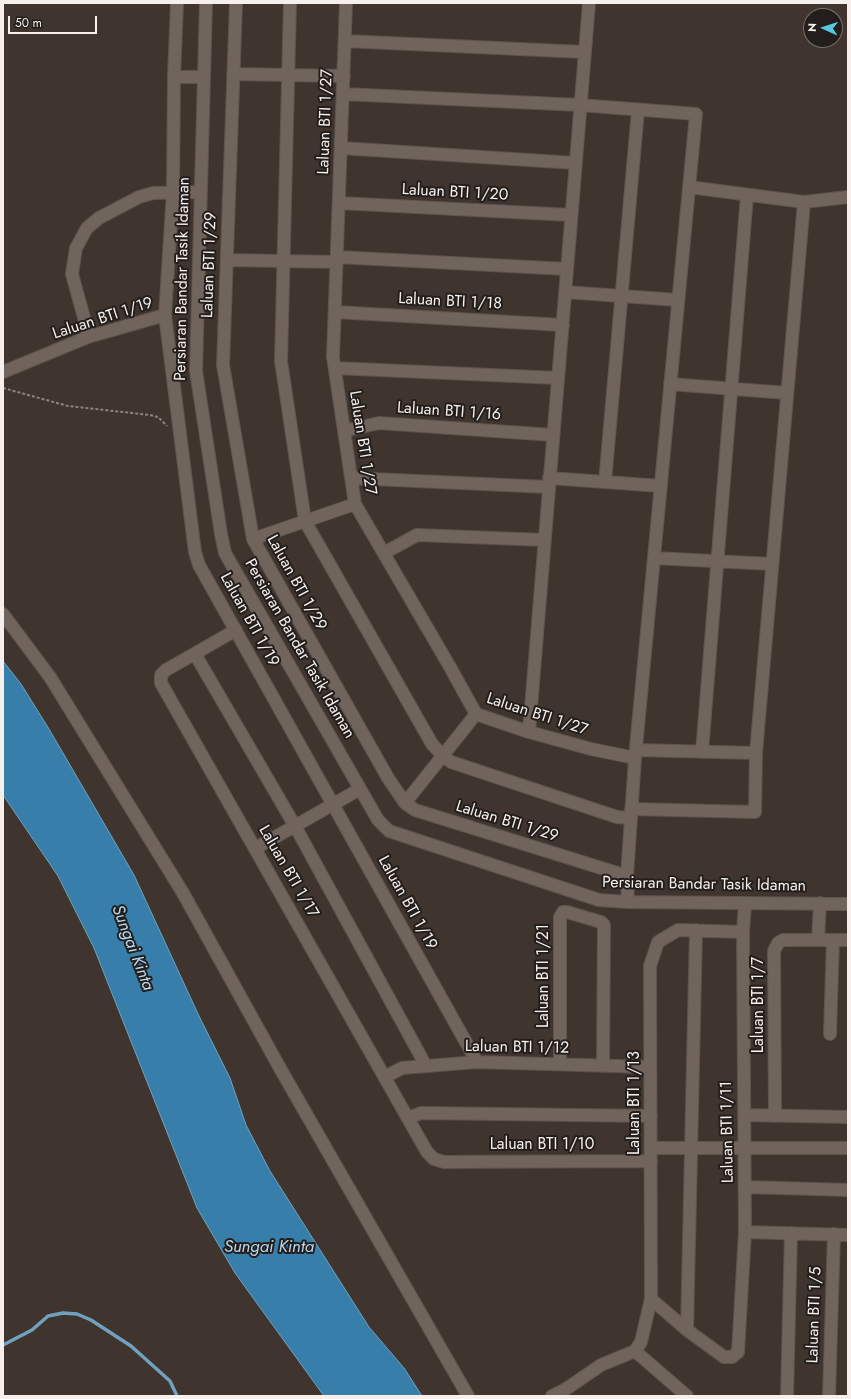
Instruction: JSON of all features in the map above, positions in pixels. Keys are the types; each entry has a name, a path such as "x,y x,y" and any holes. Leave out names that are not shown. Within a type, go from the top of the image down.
{"street":[{"path":"165,315 172,192 177,3"},
{"name":"Persiaran Bandar Tasik Idaman","path":"206,3 196,371 221,534 225,553 378,820 389,830 599,900 628,902 745,904 848,904"},
{"name":"Laluan BTI 1/29","path":"236,3 223,366 253,539 388,778 405,803 415,810 627,876"},
{"path":"290,3 281,361 305,521 432,744 451,762 617,817 631,814 755,812 756,753 804,202"},
{"name":"Laluan BTI 1/27","path":"346,3 344,94 333,357 355,504 476,714 529,732 591,749 636,754 702,752 756,753"},
{"path":"529,732 589,3"},
{"path":"345,40 584,52"},
{"path":"233,74 344,76"},
{"path":"174,77 204,77"},
{"path":"344,94 580,106 696,114 636,754 627,876 628,902"},
{"path":"605,482 638,110"},
{"path":"341,148 575,163"},
{"path":"689,187 804,202 848,197"},
{"path":"88,338 86,325 72,274 76,248 87,228 99,218 139,197 153,193 200,192"},
{"path":"702,752 747,195"},
{"name":"Laluan BTI 1/20","path":"339,203 571,215"},
{"path":"227,260 337,260 567,269"},
{"path":"565,292 678,300"},
{"name":"Laluan BTI 1/18","path":"335,312 563,325"},
{"name":"Laluan BTI 1/19","path":"3,372 88,338 165,315 178,430 195,552 199,565 477,1062"},
{"path":"335,368 558,378"},
{"path":"670,384 787,393"},
{"name":"Laluan BTI 1/16","path":"344,431 379,423 553,435"},
{"path":"351,478 549,483 605,482 661,486"},
{"path":"253,539 355,504"},
{"path":"384,553 417,535 545,540"},
{"path":"654,558 772,564"},
{"path":"3,614 50,677 183,893 281,1070 468,1396"},
{"name":"Laluan BTI 1/17","path":"236,630 166,670 161,676 161,683 256,848 427,1152 434,1159"},
{"path":"195,654 295,826 426,1066"},
{"path":"405,803 476,714"},
{"path":"256,848 360,789"},
{"path":"818,940 820,903"},
{"name":"Laluan BTI 1/11","path":"687,1330 724,1357 732,1357 738,1352 746,1232 743,932 745,904"},
{"name":"Laluan BTI 1/21","path":"560,1064 560,917 563,912 601,922 604,926 603,1066"},
{"name":"Laluan BTI 1/13","path":"635,1351 641,1342 651,1299 650,966 658,942 678,930 743,932"},
{"path":"687,1330 696,930"},
{"name":"Laluan BTI 1/7","path":"774,1116 774,951 778,943 783,940 848,940"},
{"path":"830,1034 833,940"},
{"name":"Laluan BTI 1/12","path":"385,1077 402,1068 477,1062 650,1067"},
{"path":"408,1118 421,1113 651,1116"},
{"path":"744,1115 848,1117"},
{"path":"651,1148 848,1148"},
{"name":"Laluan BTI 1/10","path":"434,1159 444,1162 651,1161"},
{"path":"745,1187 848,1190"},
{"path":"746,1232 848,1235"},
{"path":"787,1396 791,1233"},
{"name":"Laluan BTI 1/5","path":"829,1396 834,1234"},
{"path":"651,1299 687,1330"},
{"path":"552,1396 566,1389 601,1365 635,1351 687,1396"}],"path":[{"path":"3,388 40,400 68,406 150,415 158,417 171,428 178,430"}],"water":[{"name":"Sungai Kinta","path":"3,661 21,684 49,729 134,875 199,1016 230,1078 246,1125 270,1171 369,1327 404,1368 422,1396 324,1396 235,1273 197,1208 94,948 58,876 3,795"}],"waterway":[{"path":"3,1345 32,1330 48,1316 63,1313 77,1314 91,1320 131,1346 170,1381 177,1396"}]}
